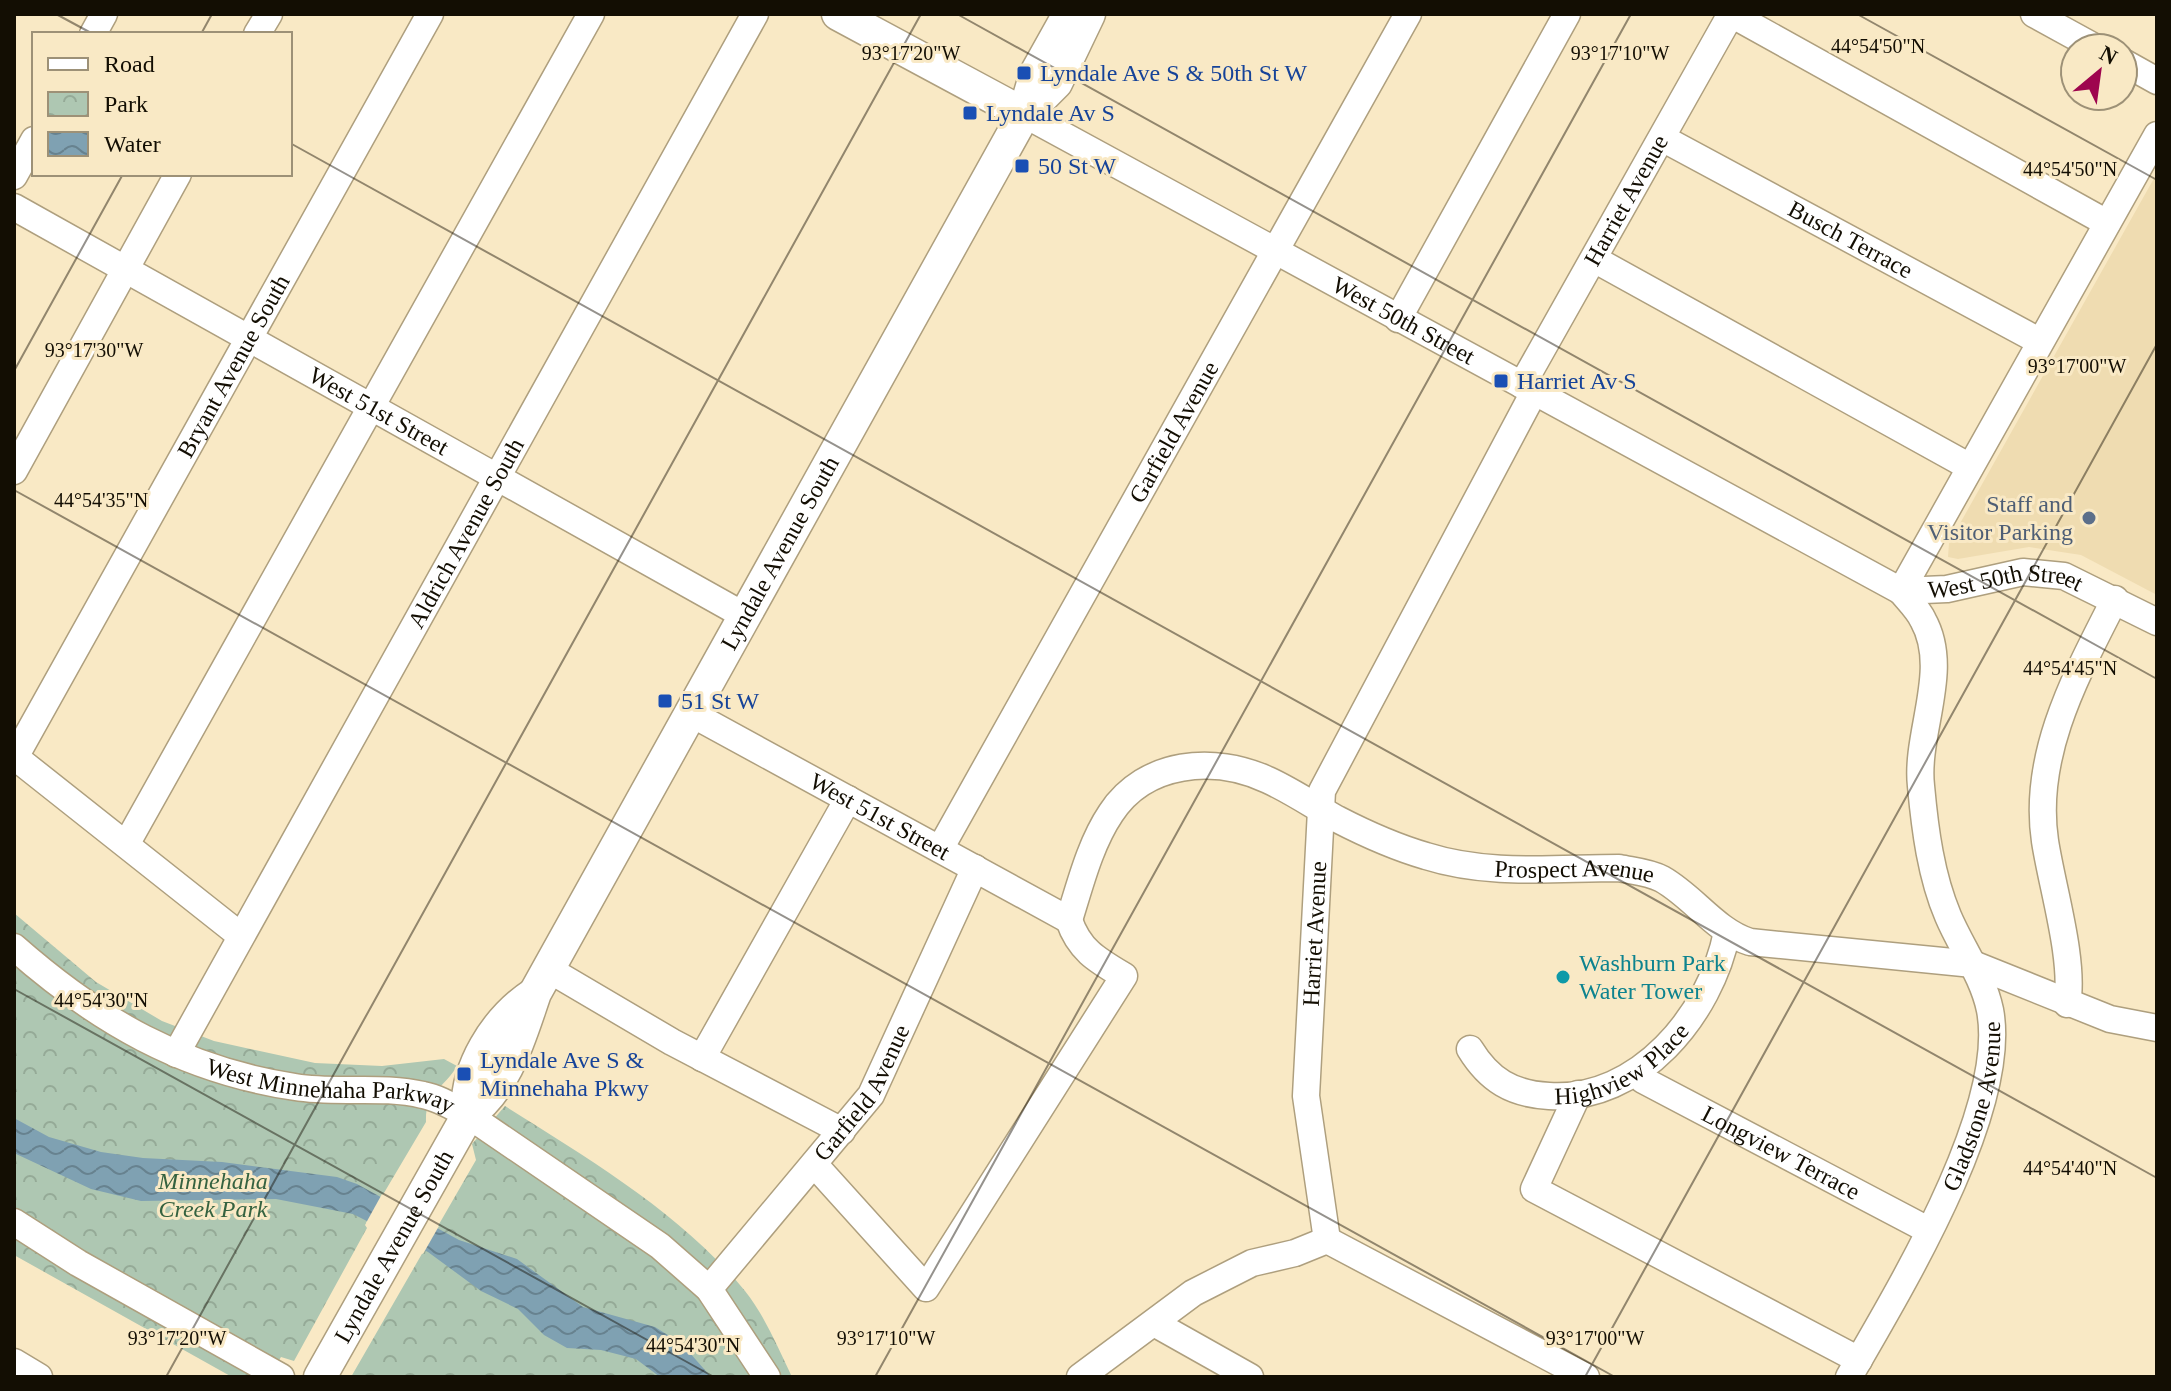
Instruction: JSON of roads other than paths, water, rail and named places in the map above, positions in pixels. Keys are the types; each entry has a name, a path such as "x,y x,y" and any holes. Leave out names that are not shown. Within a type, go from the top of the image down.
{"main road":[{"name":"West 50th Street","path":"838,14 1024,114"},
{"name":"Lyndale Avenue South","path":"320,1377 468,1115 466,1095 470,1077 505,1016 542,981 1024,114 1033,79 1069,14"},
{"name":"Lyndale Avenue South","path":"1024,114 1052,89 1089,14"}],"street":[{"path":"94,32 104,14"},
{"path":"258,32 269,14"},
{"name":"Bryant Avenue South","path":"14,758 25,715 248,338 430,14"},
{"path":"127,843 373,409 591,14"},
{"name":"Aldrich Avenue South","path":"176,1054 755,14"},
{"name":"Garfield Avenue","path":"940,849 1408,14"},
{"path":"1398,319 1567,14"},
{"path":"1731,14 2107,223"},
{"name":"Harriet Avenue","path":"1327,1240 1306,1096 1319,808 1325,779 1594,259 1731,14"},
{"path":"2049,18 2071,32"},
{"path":"2139,71 2157,81"},
{"name":"West 50th Street","path":"1024,114 1901,591 1947,589 2023,572 2064,576 2157,622"},
{"path":"1901,591 2157,135"},
{"name":"Busch Terrace","path":"1662,138 2039,341"},
{"path":"14,176 32,144"},
{"path":"14,471 177,176"},
{"name":"West 51st Street","path":"14,207 745,616"},
{"path":"1594,259 1970,467"},
{"name":"Gladstone Avenue","path":"1854,1368 1928,1230 1970,1137 1986,1087 1993,1042 1990,1008 1973,964 1948,916 1932,866 1918,761 1933,680 1933,650 1924,621 1901,591"},
{"path":"2067,1004 2069,979 2045,837 2048,769 2061,711 2115,599"},
{"name":"West 51st Street","path":"692,714 1069,920"},
{"path":"14,758 127,843 241,936"},
{"name":"Prospect Avenue","path":"1069,920 1087,864 1109,815 1137,782 1161,772 1192,766 1225,768 1265,778 1380,840 1429,857 1479,869 1619,868 1640,872 1660,878 1727,932 1768,945 1973,964 2110,1019 2157,1028"},
{"path":"702,1058 848,799"},
{"name":"Garfield Avenue","path":"709,1289 842,1131 878,1081 975,868"},
{"path":"814,1164 926,1288 1124,976 1087,954 1075,940 1069,920"},
{"name":"Highview Place","path":"1470,1049 1484,1071 1509,1089 1536,1096 1578,1094 1600,1089 1637,1072 1687,1023 1705,993 1727,932"},
{"name":"West Minnehaha Parkway","path":"14,947 70,994 116,1024 198,1065 295,1088 425,1095 468,1115 600,1202 660,1246 709,1289 767,1377"},
{"path":"542,981 702,1058 842,1131"},
{"name":"Longview Terrace","path":"1637,1072 1643,1080 1928,1230"},
{"path":"1578,1094 1534,1189 1854,1368"},
{"path":"14,1222 78,1263 281,1377"},
{"path":"1080,1377 1193,1293 1252,1263 1295,1253 1327,1240 1586,1377"},
{"path":"1154,1323 1250,1377"},
{"path":"14,1362 39,1377"}],"water":[{"path":"14,1118 49,1137 101,1152 143,1158 222,1162 337,1177 357,1184 459,1240 517,1259 583,1307 655,1327 682,1344 711,1377 660,1377 636,1359 601,1350 567,1348 544,1335 518,1309 481,1291 428,1252 353,1214 276,1199 141,1201 91,1189 14,1153"}],"place":[{"name":"Lyndale Ave S & 50th St W","path":"1024,73"},
{"name":"Lyndale Av S","path":"970,113"},
{"name":"50 St W","path":"1022,166"},
{"name":"Harriet Av S","path":"1501,381"},
{"name":"Staff and Visitor Parking","path":"2089,518"},
{"name":"51 St W","path":"665,701"},
{"name":"Washburn Park Water Tower","path":"1563,977"},
{"name":"Lyndale Ave S & Minnehaha Pkwy","path":"464,1074"}],"park label":[{"name":"Minnehaha Creek Park","path":"213,1195"}]}
